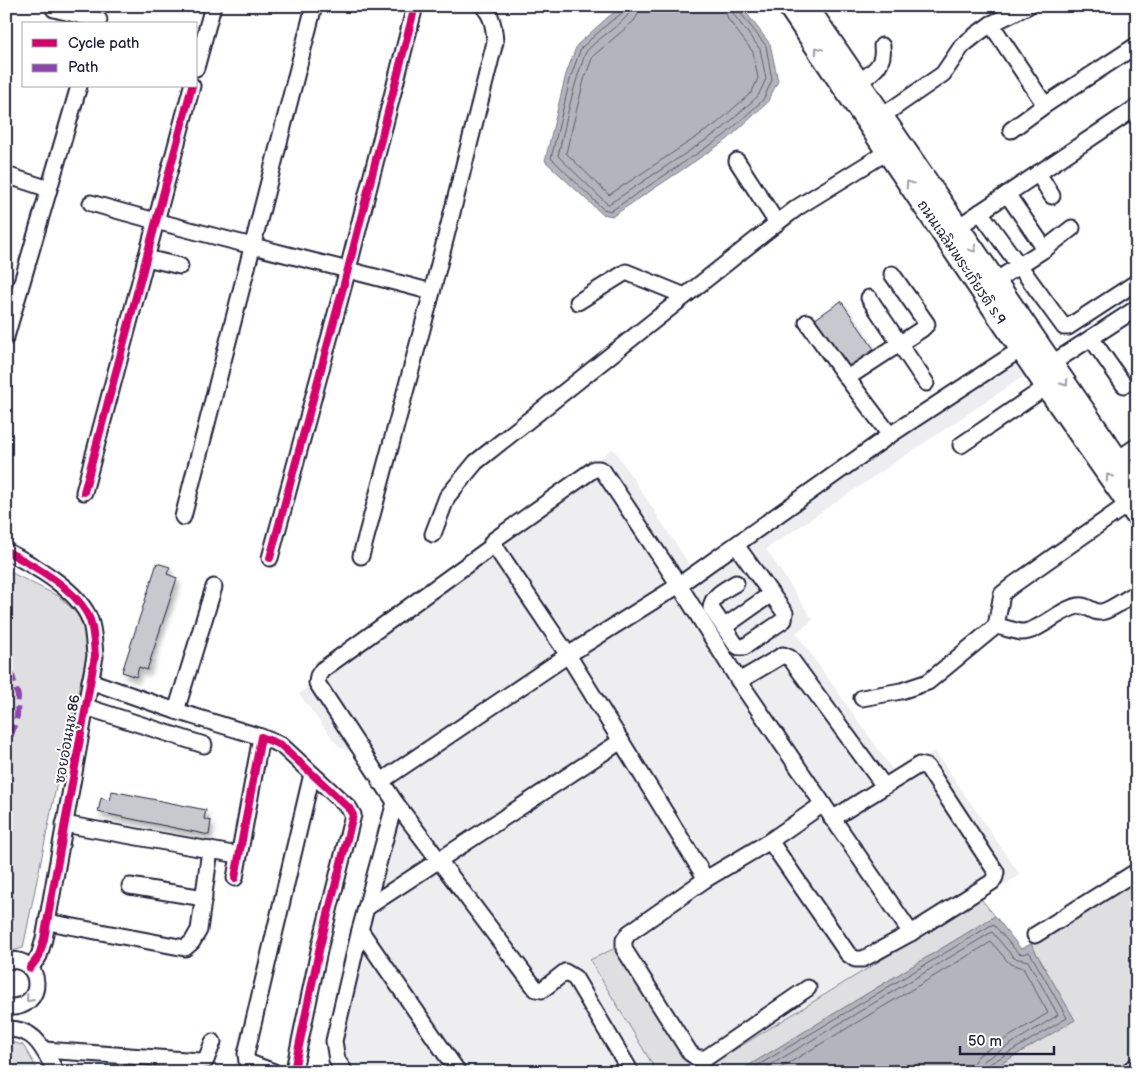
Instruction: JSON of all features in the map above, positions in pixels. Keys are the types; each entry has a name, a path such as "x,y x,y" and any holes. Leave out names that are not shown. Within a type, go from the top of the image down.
{"main road":[{"name":"ถนนเฉลิมพระเกียรติ ร.9","path":"788,6 1046,387 1134,503"},
{"name":"ถนนเฉลิมพระเกียรติ ร.9","path":"807,6 1118,459 1134,503"}],"street":[{"path":"198,61 213,6"},
{"path":"183,516 314,6"},
{"path":"270,558 348,269 415,6"},
{"path":"361,556 432,292 495,42 494,27 484,6"},
{"path":"882,116 943,74 962,46 991,24 1028,6"},
{"path":"54,9 100,17"},
{"path":"991,24 1045,105"},
{"path":"1011,130 1045,105 1137,45"},
{"path":"858,82 877,68 882,61 882,46"},
{"path":"6,337 78,88"},
{"path":"84,492 191,88"},
{"path":"967,221 1137,107"},
{"path":"433,534 448,497 476,462 798,207 887,152"},
{"path":"737,161 777,223"},
{"path":"1038,173 1052,196"},
{"path":"6,175 49,189"},
{"path":"1007,194 1045,249"},
{"path":"92,202 156,222 348,269 432,292"},
{"path":"980,212 1064,327 1068,327 1137,282"},
{"path":"995,281 1045,249 1072,228"},
{"path":"146,258 180,266"},
{"path":"578,302 626,272 685,296"},
{"path":"847,378 901,344 927,324 892,274"},
{"path":"869,298 926,383"},
{"path":"1051,364 1137,308"},
{"path":"807,322 890,435"},
{"path":"1091,338 1124,385"},
{"path":"380,782 568,656 679,585 890,435 1021,348"},
{"path":"960,445 1046,387"},
{"path":"1118,459 1137,446"},
{"path":"706,879 568,656 494,545 494,540 594,469 603,471 679,585 739,681 912,933"},
{"path":"862,698 900,691 928,682 996,626 1002,594 1007,589 1134,503"},
{"path":"494,545 322,670 318,676 317,683 380,782 536,989 542,990 565,972 575,978 631,1072"},
{"path":"736,545 786,613 784,620 744,647 736,645 711,608 717,596 736,583"},
{"name":"ซอยอ่อนนุช 86","path":"6,552 53,579 80,602 90,621 95,656 48,922 38,956 30,968"},
{"path":"176,712 214,587"},
{"path":"996,626 1022,632 1036,627 1059,613 1078,606 1088,606 1098,612 1104,611 1137,592"},
{"path":"724,627 772,594"},
{"path":"739,681 783,655 790,658 884,786"},
{"path":"90,681 176,712 282,745 349,808 353,815 320,946 292,1072"},
{"path":"86,707 204,745"},
{"path":"236,878 238,856 261,737"},
{"path":"366,908 621,741"},
{"path":"770,841 848,954 855,959 863,959 912,933 992,882 995,877 996,872 927,767 919,765 832,819"},
{"path":"274,1072 248,1062 246,1054 312,774"},
{"path":"345,1072 338,1060 334,1041 360,930 395,802"},
{"path":"808,988 706,1058 697,1058 690,1052 624,949 624,940 629,933 706,879 770,841 823,804"},
{"path":"64,824 238,856"},
{"path":"48,922 184,948 192,942 199,930 210,850"},
{"path":"1035,935 1137,870"},
{"path":"130,886 204,898"},
{"path":"360,930 458,1072"},
{"path":"6,962 16,960 30,968 36,982 33,996 21,1006 6,1007"},
{"path":"6,1029 18,1029 28,1033 39,1042 56,1072"},
{"path":"44,1050 200,1061 206,1060 213,1042"},
{"path":"1127,1072 1137,1065"}],"shaded area":[{"path":"1005,353 1024,376 766,549 813,620 796,633 895,773 935,751 1020,875 700,1071 628,942 590,960 657,1072 335,1072 402,803 372,760 339,747 299,694 613,448 691,567"},
{"path":"6,570 58,596 85,620 87,655 59,773 23,948 6,953"},
{"path":"1137,881 1137,1072 987,1072 1074,1020 1031,944"},
{"path":"981,899 995,916 738,1072 657,1072 590,960 628,942 700,1071"},
{"path":"6,1041 23,1045 39,1072 6,1072"}],"water":[{"path":"623,6 741,6 770,44 778,81 767,103 728,139 613,216 602,214 545,161 566,74 577,45"},
{"path":"995,916 1021,949 1031,944 1075,1020 987,1072 738,1072"}],"building":[{"path":"841,301 876,352 846,373 811,322"},
{"path":"157,563 170,567 167,574 177,578 147,670 139,667 136,677 122,672"},
{"path":"112,791 206,810 204,819 211,821 209,835 98,812 101,798 110,801"}],"marked path":[{"path":"6,655 18,696 17,716 6,751"}],"cycle path":[{"path":"270,558 348,269 415,6"},
{"path":"84,492 191,88"},
{"path":"6,551 42,571 76,599 90,620 95,656 44,939 39,956 30,968"},
{"path":"235,878 261,737 281,745 349,808 353,815 320,946 292,1072"}]}
